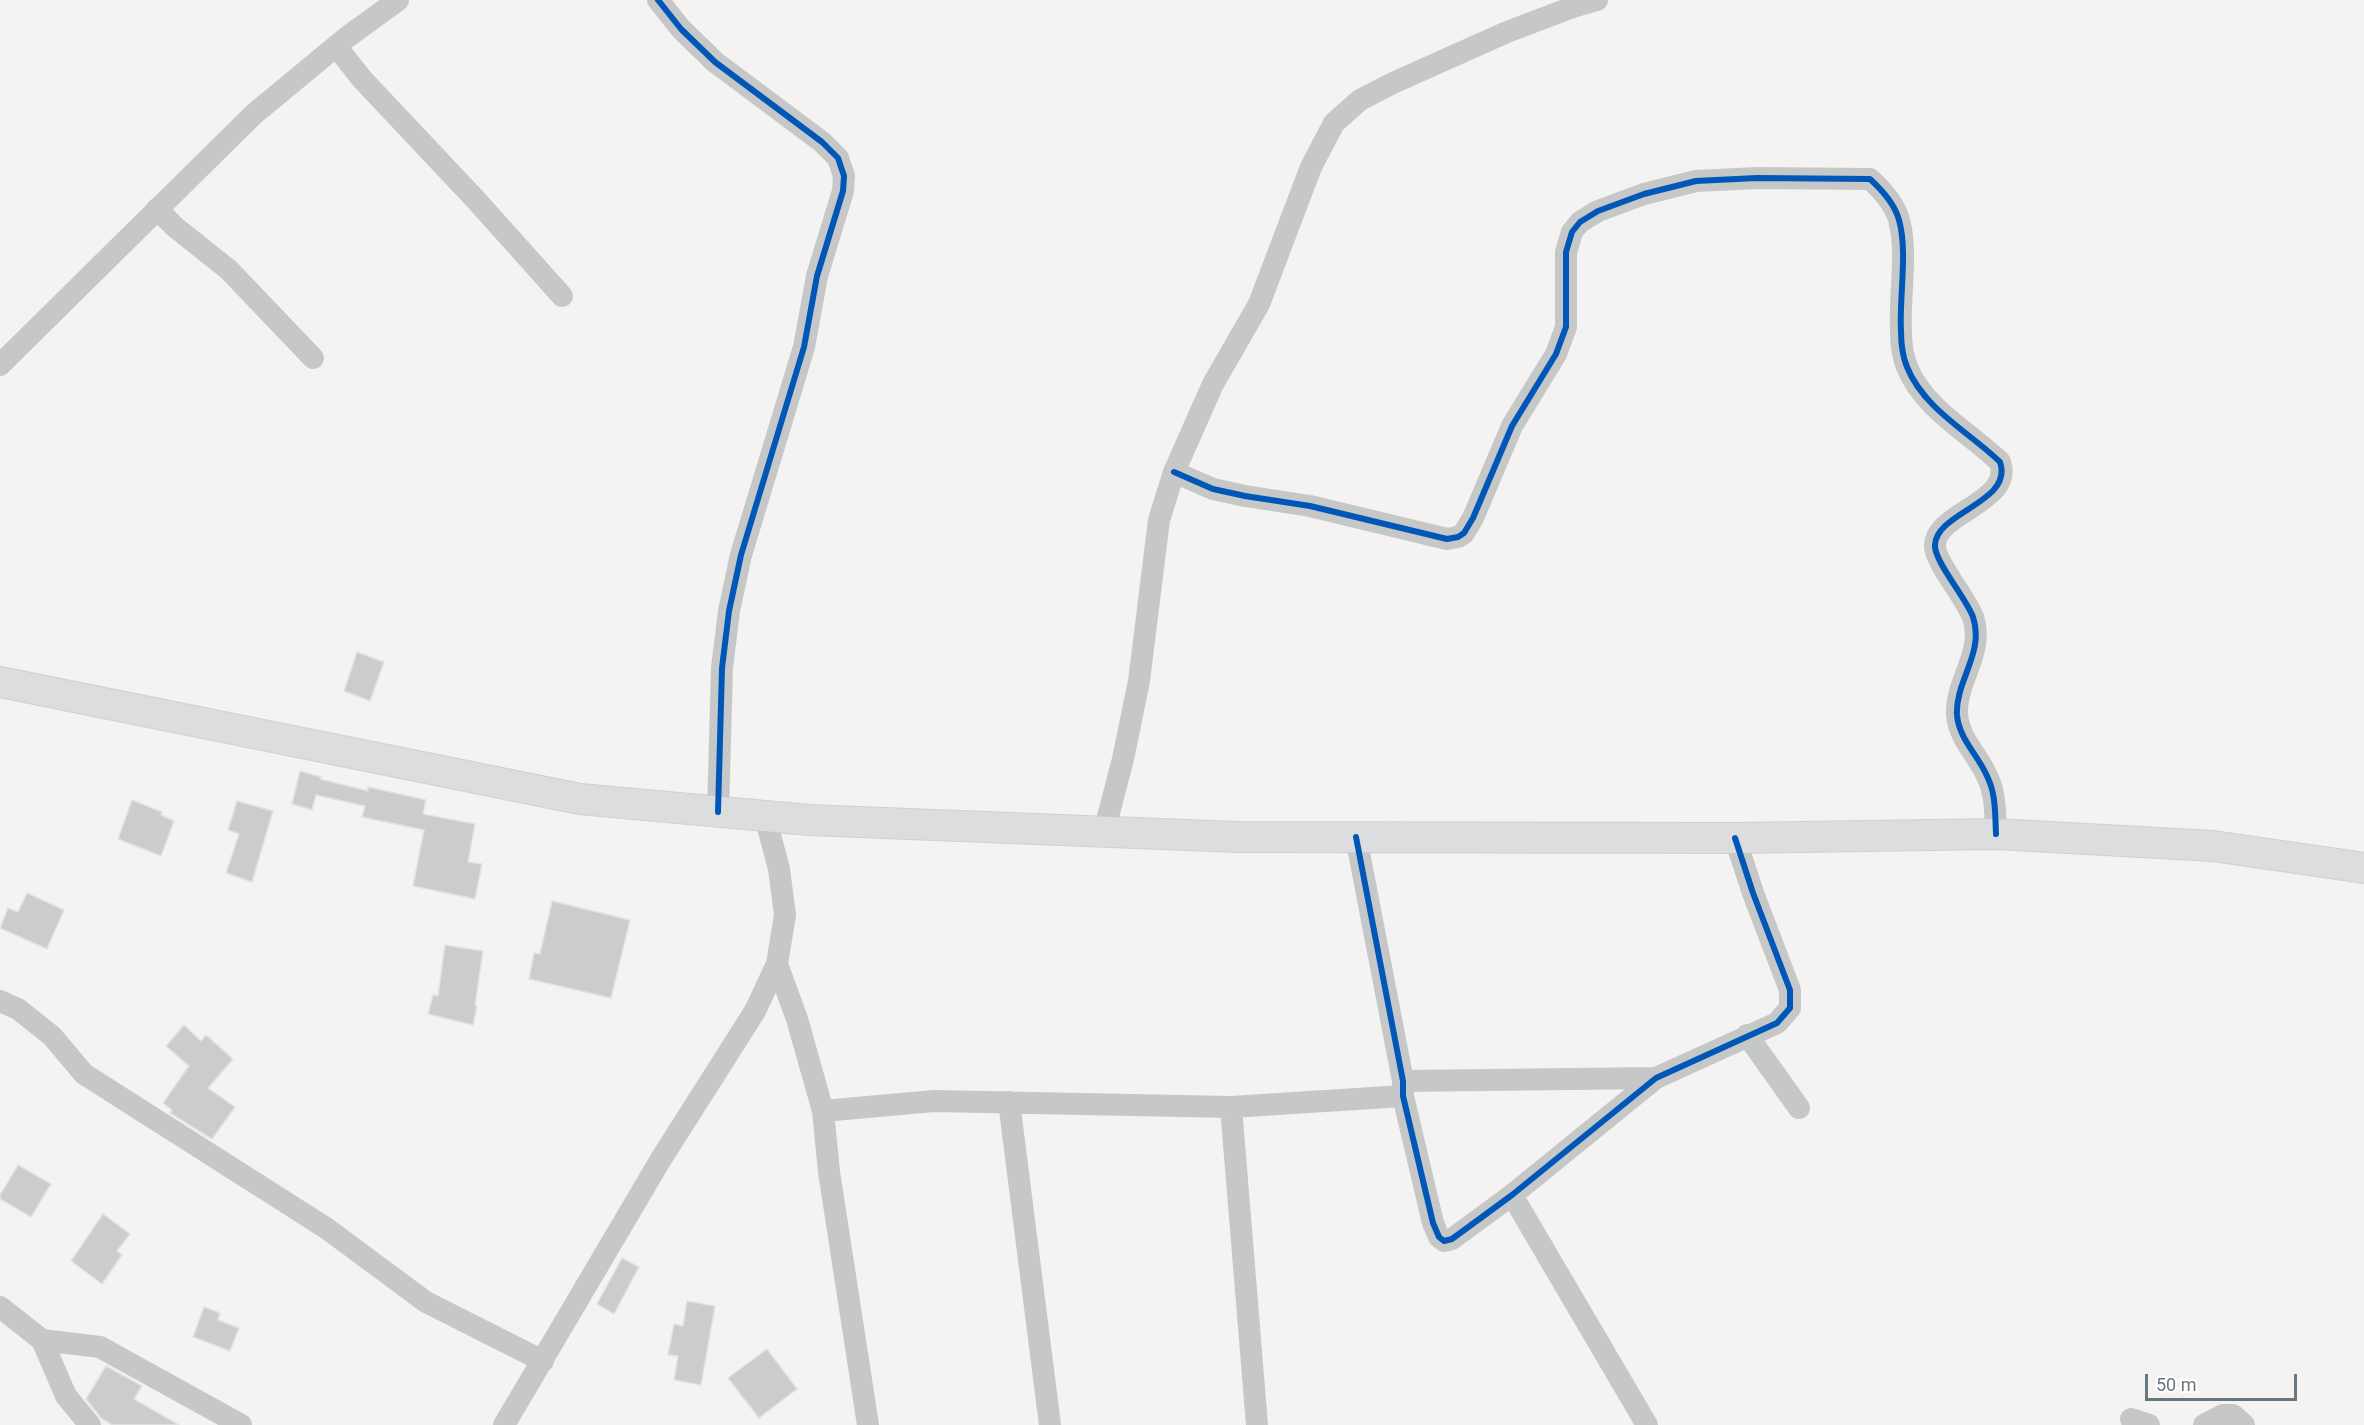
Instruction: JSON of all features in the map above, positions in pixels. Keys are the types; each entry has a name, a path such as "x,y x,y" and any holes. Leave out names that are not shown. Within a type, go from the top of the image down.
{"main road":[{"path":"0,682 580,799 809,820 1237,837 1735,838 1996,834 2213,846 2364,868"}],"street":[{"path":"0,365 254,114 336,46 398,0"},
{"path":"658,0 681,29 715,62 822,142 838,158 844,176 843,191 817,276 804,347 741,555 729,610 722,668 717,812"},
{"path":"1104,832 1123,759 1139,681 1159,520 1174,472 1213,384 1258,304 1311,167 1334,123 1360,100 1394,83 1507,32 1597,0"},
{"path":"336,46 362,79 476,200 562,296"},
{"path":"1174,472 1213,489 1310,506 1447,539 1458,537 1464,533 1473,518 1512,426 1556,354 1566,327 1566,252 1572,232 1580,222 1598,211 1644,194 1696,181 1757,178 1870,179 1882,189 1899,220 1902,254 1900,290 1902,352 1907,368 1933,405 2000,462 2003,472 2000,482 1990,492 1935,538 1935,549 1973,619 1975,637 1973,658 1958,697 1957,715 1959,727 1987,773 1994,794 1996,834"},
{"path":"157,209 175,227 229,270 313,358"},
{"path":"504,1425 662,1159 755,1011 777,964 785,915 779,869 765,816"},
{"path":"1356,837 1403,1088 1433,1223 1439,1237 1444,1241 1452,1239 1512,1195 1656,1078 1777,1023 1790,1008 1790,990 1735,838"},
{"path":"777,964 797,1019 823,1111 829,1172 868,1425"},
{"path":"0,1001 18,1009 52,1036 84,1074 326,1228 426,1302 543,1361"},
{"path":"1747,1035 1799,1107"},
{"path":"823,1111 934,1101 1231,1107 1403,1088 1656,1078"},
{"path":"1009,1102 1050,1425"},
{"path":"1231,1107 1257,1425"},
{"path":"1512,1195 1647,1425"},
{"path":"0,1307 42,1340 66,1396 90,1425"},
{"path":"42,1340 100,1347 241,1425"},
{"path":"2204,1425 2223,1415 2233,1415 2244,1425"}],"building":[{"path":"357,652 384,662 370,701 344,691"},
{"path":"300,771 321,777 320,779 368,791 368,787 426,800 423,814 475,824 468,862 482,864 475,899 413,886 424,830 362,817 365,806 316,795 312,810 292,804"},
{"path":"132,800 162,812 161,815 174,821 161,856 118,839"},
{"path":"237,801 273,811 252,882 226,873 239,834 228,830"},
{"path":"27,893 64,910 47,949 0,928 8,908 18,912"},
{"path":"552,901 630,920 611,998 529,979 534,953 540,954"},
{"path":"445,945 483,951 473,1025 428,1014 433,995 438,996"},
{"path":"184,1025 201,1041 206,1035 233,1059 208,1088 235,1107 212,1139 170,1113 172,1110 163,1103 189,1066 166,1046"},
{"path":"18,1165 51,1184 31,1217 0,1199 0,1195"},
{"path":"103,1214 130,1234 117,1251 122,1255 102,1284 71,1261"},
{"path":"622,1258 639,1267 614,1314 597,1304"},
{"path":"687,1301 715,1306 701,1385 674,1380 678,1356 668,1355 674,1324 683,1326"},
{"path":"204,1307 220,1313 218,1320 239,1328 230,1351 193,1337"},
{"path":"767,1349 797,1389 759,1418 728,1378"},
{"path":"106,1366 142,1386 134,1399 179,1425 112,1425 101,1418 86,1399"}],"cycle path":[{"path":"658,0 681,29 715,62 822,142 838,158 844,176 843,191 817,276 804,347 741,555 729,611 722,668 718,812"},
{"path":"1174,472 1213,489 1310,506 1447,539 1458,537 1464,533 1473,518 1512,426 1556,354 1566,327 1566,252 1572,232 1580,222 1598,211 1644,194 1696,181 1757,178 1870,179 1891,203 1902,233 1901,340 1907,367 1924,395 1936,408 2000,462 2001,476 1996,487 1986,497 1948,524 1939,534 1935,545 1945,570 1973,617 1976,630 1973,655 1960,690 1957,715 1961,732 1990,783 1996,834"},
{"path":"1356,837 1403,1081 1403,1096 1433,1223 1439,1237 1444,1241 1452,1239 1512,1195 1656,1078 1777,1023 1790,1008 1790,990 1735,838"}]}
